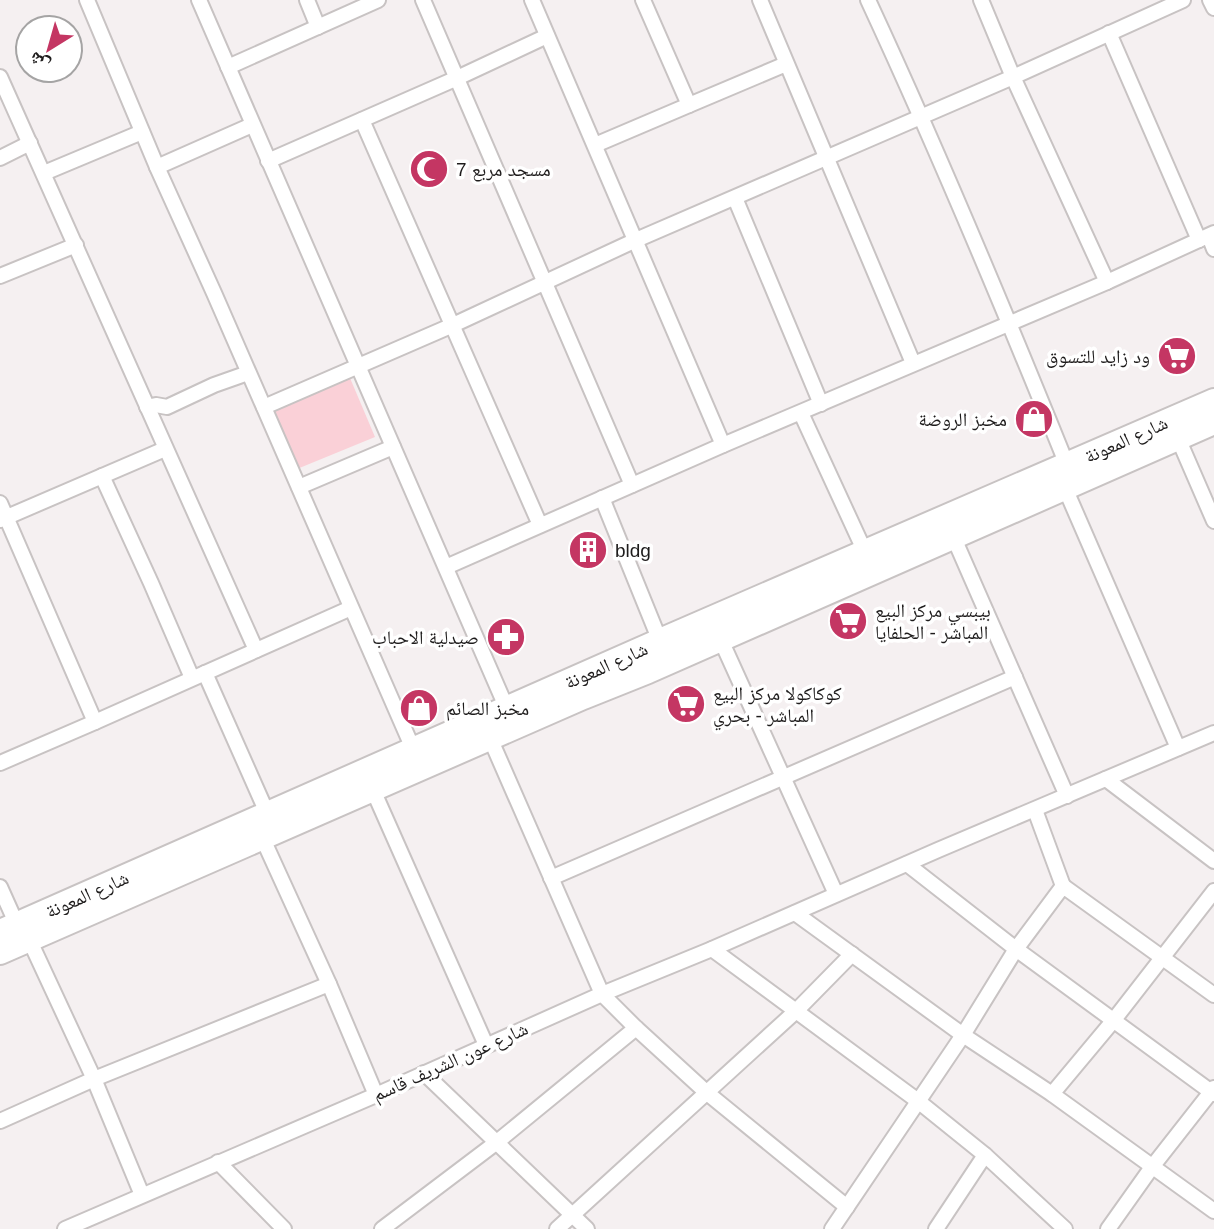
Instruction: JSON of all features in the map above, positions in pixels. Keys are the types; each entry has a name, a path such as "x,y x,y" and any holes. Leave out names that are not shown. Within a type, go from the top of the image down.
{"highway":[{"name":"شارع المعونة","path":"265,826 373,790 953,536 1214,401"},
{"name":"شارع المعونة","path":"0,952 15,932 265,826 414,751 660,640 865,552 1178,438 1214,422"}],"street":[{"path":"87,0 157,167 414,751"},
{"path":"199,0 507,709"},
{"path":"307,0 318,27"},
{"path":"228,67 378,0"},
{"path":"423,0 632,485"},
{"path":"532,0 723,445"},
{"path":"643,0 689,105"},
{"path":"760,0 913,363"},
{"path":"868,0 1010,324 1066,477 1178,748"},
{"path":"981,0 1013,77 1107,282"},
{"path":"264,407 1183,0"},
{"path":"1210,0 1214,8"},
{"path":"446,567 913,363 1209,240 1109,33"},
{"path":"268,161 547,36"},
{"path":"595,145 786,64"},
{"path":"0,77 256,650"},
{"path":"362,120 540,525"},
{"path":"157,167 252,125"},
{"path":"44,173 142,132"},
{"path":"0,158 30,143"},
{"path":"735,198 821,404"},
{"path":"0,276 76,245"},
{"path":"147,407 167,407 248,373"},
{"path":"801,413 865,552"},
{"path":"1178,438 1214,522"},
{"path":"299,487 393,447"},
{"path":"3,518 165,449"},
{"path":"102,476 151,583 198,676 265,826 376,1095"},
{"path":"601,498 660,640"},
{"path":"0,503 3,518 95,722"},
{"path":"953,536 1067,796"},
{"path":"0,763 351,607"},
{"path":"720,638 836,894"},
{"path":"551,878 1015,677"},
{"name":"شارع عون الشريف قاسم","path":"65,1229 82,1226 142,1195 602,994 1214,733"},
{"path":"490,738 602,994 706,1092 847,1207"},
{"path":"1106,779 1214,861"},
{"path":"373,790 486,1045"},
{"path":"1035,810 1063,886 1214,995"},
{"path":"907,864 1113,1021 1213,1091 1152,1167 1108,1229"},
{"path":"832,1229 963,1035 1016,949 1063,886"},
{"path":"0,887 15,932 94,1079 142,1195"},
{"path":"1052,1094 1113,1021 1214,891"},
{"path":"795,913 1214,1211"},
{"path":"712,949 918,1101 985,1155 1065,1229"},
{"path":"557,1229 796,1011 852,954"},
{"path":"0,1121 94,1079 329,984"},
{"path":"388,1227 636,1028"},
{"path":"424,1073 587,1229"},
{"path":"936,1229 985,1155"},
{"path":"218,1162 284,1229"}],"shaded area":[{"path":"350,378 375,437 297,469 272,411"}],"place":[{"name":"مسجد مربع 7","path":"429,169"},
{"name":"ود زايد للتسوق","path":"1177,356"},
{"name":"مخبز الروضة","path":"1034,419"},
{"name":"bldg","path":"588,550"},
{"name":"بيبسي مركز البيع المباشر - الحلفايا","path":"848,621"},
{"name":"صيدلية الاحباب","path":"506,637"},
{"name":"كوكاكولا مركز البيع المباشر - بحري","path":"686,704"},
{"name":"مخبز الصائم","path":"419,708"}]}
